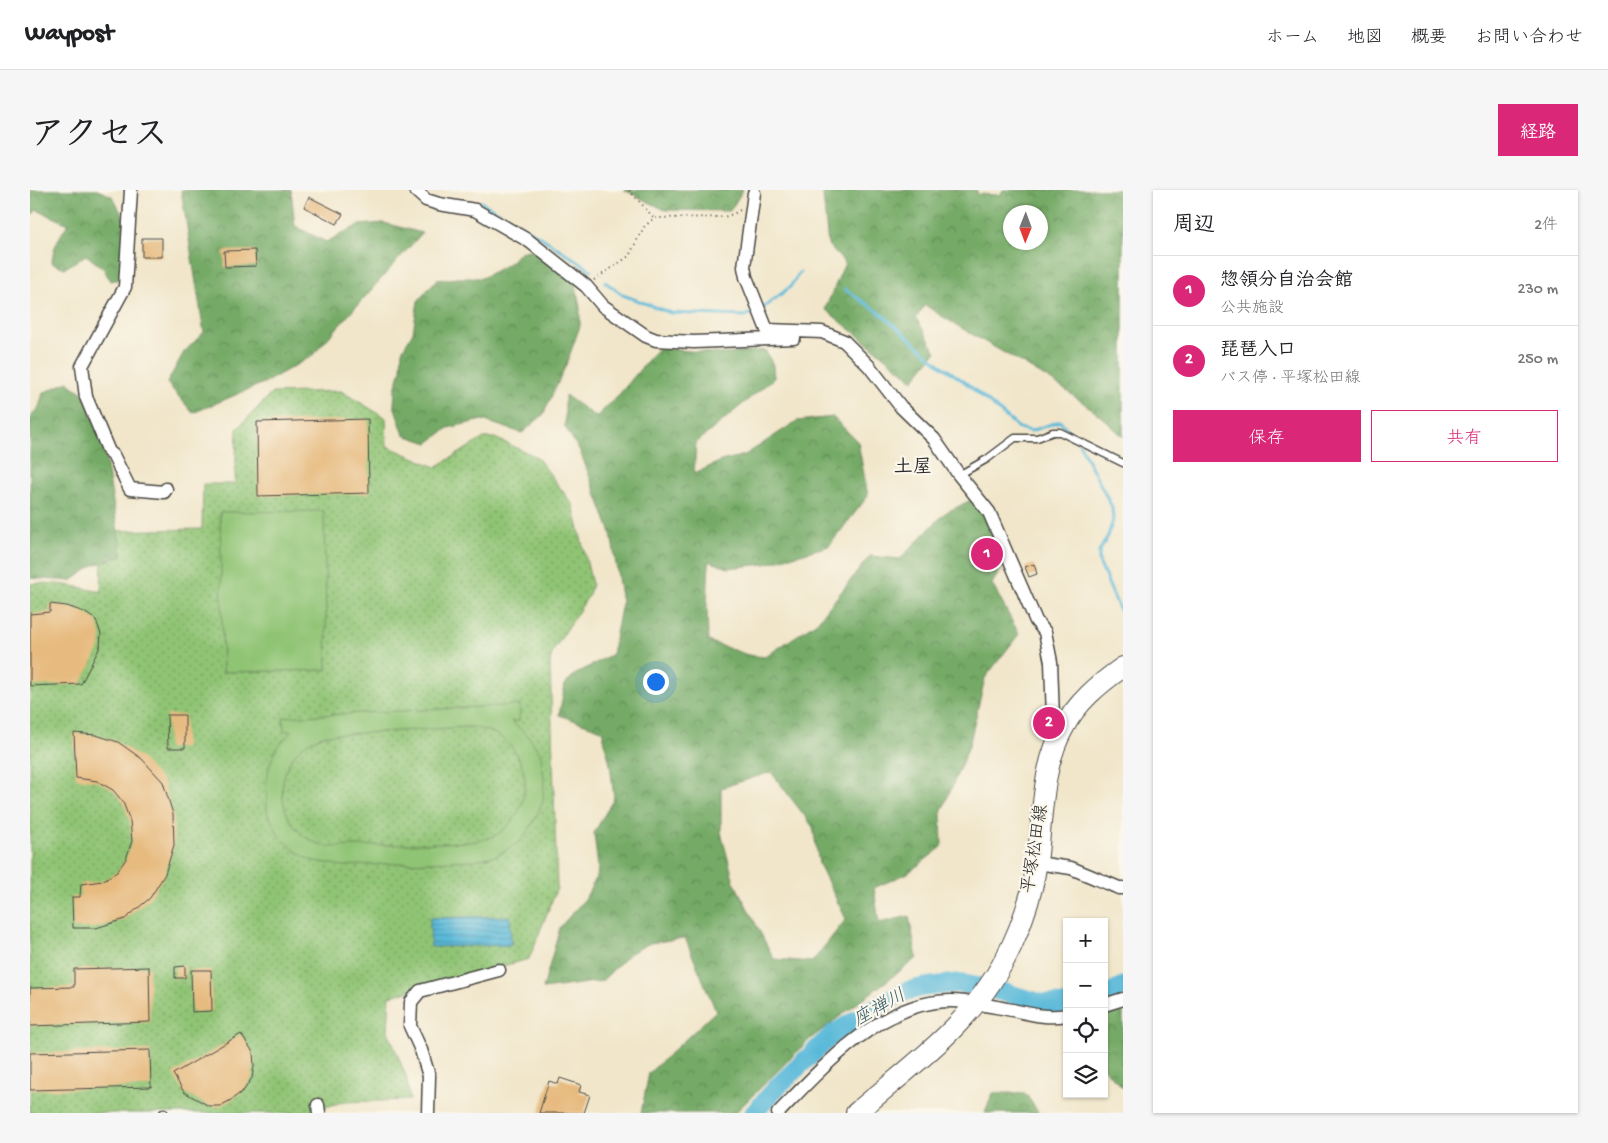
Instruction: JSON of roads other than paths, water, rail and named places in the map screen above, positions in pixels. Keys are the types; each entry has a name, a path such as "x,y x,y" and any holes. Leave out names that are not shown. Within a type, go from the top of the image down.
{"main road":[{"name":"平塚松田線","path":"856,1113 962,1021 994,977 1011,947 1033,888 1052,753 1062,730 1086,697 1123,667"}],"street":[{"path":"131,190 125,287 82,366 86,397 108,452 113,455 130,489 164,492 166,489"},
{"path":"415,190 426,200 475,210 529,241 586,286 604,306 646,336 656,340 694,342 808,336 836,338"},
{"path":"754,193 744,267 766,330 822,332 844,341 869,366 901,407 934,439 959,476 989,512 1036,621 1045,632 1051,662 1053,718 1062,730"},
{"path":"1037,863 1071,868 1123,888"},
{"path":"428,1113 429,1076 421,1050 410,1026 412,1002 420,991 499,970"},
{"path":"1108,1004 1123,998"},
{"path":"778,1113 850,1044 883,1021 909,1009 930,1003 948,1001 976,1003 1038,1016 1063,1015"}],"lane":[{"path":"959,476 987,459 1015,438 1037,438 1053,432 1060,432 1123,463"}],"water":[{"path":"510,916 511,945 431,947 430,918"}],"waterway":[{"path":"481,202 544,239 591,270"},
{"path":"763,308 790,287 800,272"},
{"path":"605,282 623,295 671,313 744,316 756,312"},
{"path":"844,289 879,312 939,364 965,382 1019,428 1031,431 1060,421 1073,436"},
{"path":"1079,443 1112,507 1113,520 1108,536 1099,552 1099,562 1123,618"},
{"name":"座禅川","path":"754,1113 778,1086 833,1034 888,1000 907,991 957,983 992,989 1041,1003 1063,1005"},
{"name":"座禅川","path":"1108,995 1123,986"}],"place":[{"name":"惣領分自治会館","path":"987,554"},
{"name":"琵琶入口","path":"1049,723"}],"district":[{"name":"土屋","path":"913,468"}]}
